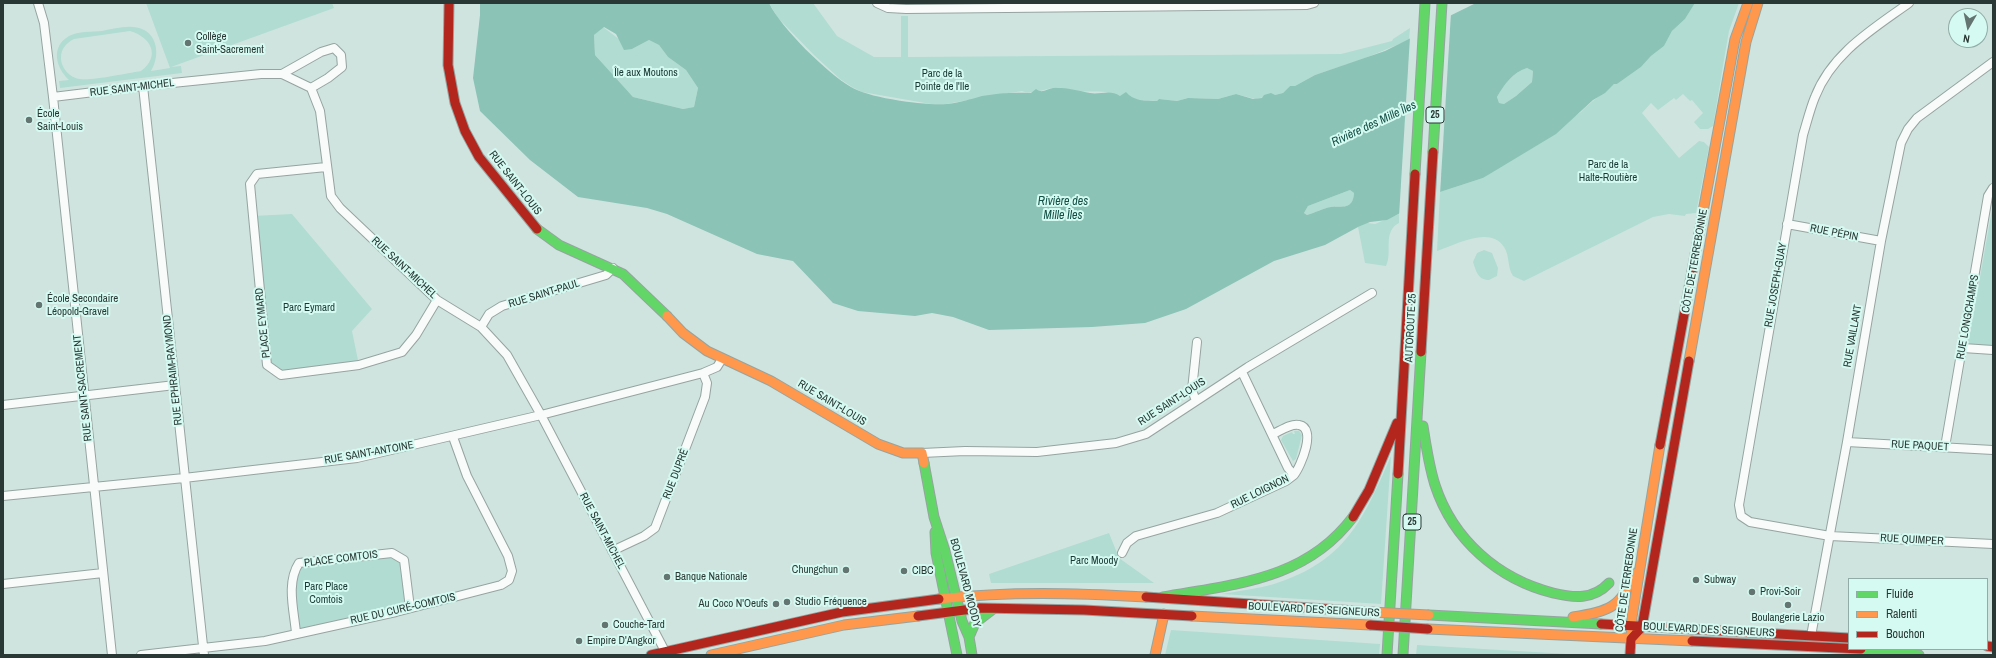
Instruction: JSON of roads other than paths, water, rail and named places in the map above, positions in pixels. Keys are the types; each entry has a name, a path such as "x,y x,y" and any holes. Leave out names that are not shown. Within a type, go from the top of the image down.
{"main road":[{"name":"RUE SAINT-LOUIS","path":"449,3 447,51 449,69 458,111 473,149 518,210 538,231 559,245 613,268 623,274 693,342 707,351 776,384 878,444 903,453 922,453"},
{"name":"AUTOROUTE 25","path":"1387,655 1425,3"},
{"name":"AUTOROUTE 25","path":"1403,655 1442,3"},
{"name":"CÔTE DE TERREBONNE","path":"1631,639 1631,626 1650,502 1735,39 1748,3"},
{"name":"CÔTE DE TERREBONNE","path":"1631,639 1642,627 1746,42 1758,3"},
{"path":"1717,139 1729,141"},
{"path":"1418,401 1430,469 1437,493 1454,524 1481,556 1517,581 1556,594 1593,596 1609,583"},
{"path":"1163,597 1264,578 1304,562 1326,547 1346,528 1362,504 1401,414"},
{"name":"BOULEVARD MOODY","path":"922,453 934,517 957,596 963,626 969,638 972,655"},
{"path":"1549,621 1598,613 1613,606 1624,596 1631,583 1650,502"},
{"name":"BOULEVARD MOODY","path":"934,517 936,553 957,655"},
{"name":"BOULEVARD DES SEIGNEURS","path":"651,655 666,653 842,612 945,597 1032,592 1163,597 1201,602 1848,638"},
{"name":"BOULEVARD DES SEIGNEURS","path":"711,655 844,625 980,608 992,610 1070,609 1631,639 1810,651 1873,650 1919,655"},
{"path":"969,638 977,621 992,610"},
{"path":"1155,655 1164,614"},
{"name":"RUE VAILLANT","path":"1810,651 1811,636"},
{"path":"1630,655 1631,639"},
{"path":"1404,642 1407,655"}],"street":[{"name":"RUE SAINT-SACREMENT","path":"38,3 44,24 53,97 93,488 112,655"},
{"path":"877,3 888,8 896,9 943,6 1300,5 1314,3"},
{"name":"RUE JOSEPH-GUAY","path":"1830,536 1750,522 1741,516 1739,505 1803,135 1815,96 1829,72 1849,47 1909,3"},
{"path":"282,74 321,52 334,48 341,55 342,67 312,88"},
{"name":"RUE VAILLANT","path":"1811,636 1847,442 1881,242 1901,142 1908,129 1917,118 1993,62"},
{"name":"RUE SAINT-MICHEL","path":"53,97 261,74 282,74 312,88 320,111 326,167 331,196 340,208 437,300 481,327 507,355 541,415 666,653"},
{"name":"RUE EPHRAIM-RAYMOND","path":"143,86 184,478 204,651"},
{"name":"PLACE EYMARD","path":"326,167 257,174 250,184 267,365 281,375 359,365 402,352 416,335 437,300"},
{"name":"RUE LONGCHAMPS","path":"1945,447 1988,196 1993,188"},
{"name":"RUE PÉPIN","path":"1787,224 1881,242"},
{"name":"RUE SAINT-PAUL","path":"481,327 489,314 499,308 606,275 613,268"},
{"name":"RUE SAINT-LOUIS","path":"922,453 965,451 1037,452 1121,442 1153,431 1196,401 1242,372 1372,293"},
{"path":"1196,401 1192,390 1197,342"},
{"path":"1962,348 1993,350"},
{"name":"RUE SAINT-ANTOINE","path":"3,496 93,488 357,458 541,415 703,373 718,366 722,359"},
{"name":"RUE LOIGNON","path":"1122,553 1127,543 1136,536 1217,513 1286,481 1294,475 1288,468 1242,372"},
{"name":"RUE DUPRÉ","path":"612,551 644,536 655,528 705,397 707,383 703,373"},
{"path":"3,405 175,385"},
{"path":"1273,434 1296,425 1303,426 1307,431 1308,439 1294,475"},
{"name":"RUE DU CURÉ-COMTOIS","path":"141,655 204,651 265,641 410,608 501,585 509,580 512,571 508,556 467,476 452,436"},
{"name":"RUE PAQUET","path":"1847,442 1993,450"},
{"name":"RUE QUIMPER","path":"1830,536 1993,544"},
{"name":"PLACE COMTOIS","path":"296,633 291,582 294,571 299,563 392,553 404,560 410,608"},
{"path":"3,584 103,573"}],"water":[{"name":"Rivière des Mille Îles","path":"480,3 769,3 794,37 818,61 851,87 870,95 884,98 926,104 947,104 994,94 1031,93 1036,89 1042,91 1053,88 1094,93 1112,93 1120,96 1126,92 1136,99 1148,101 1157,101 1159,99 1177,101 1188,98 1218,99 1236,94 1253,99 1262,98 1264,95 1271,93 1275,95 1283,93 1290,86 1295,86 1315,75 1385,51 1409,39 1423,29 1476,3 1695,3 1685,19 1672,31 1664,46 1651,56 1641,67 1617,84 1614,84 1605,93 1593,100 1556,134 1483,178 1440,192 1387,220 1370,222 1325,245 1274,261 1186,309 1145,323 1092,327 989,330 953,317 932,313 915,316 858,311 833,303 793,261 757,254 667,214 647,208 578,197 530,160 480,111 473,78","holes":["604,27 616,34 624,50 632,49 649,40 659,45 668,57 686,70 698,88 694,107 683,109 633,97 595,55 594,35","1527,68 1533,71 1532,82 1504,104 1499,103 1497,97 1503,88 1513,76","1350,190 1354,193 1352,202 1343,207 1331,207 1307,215 1304,213 1308,206"]}],"place":[{"name":"Collège Saint-Sacrement","path":"188,43"},
{"name":"École Saint-Louis","path":"29,120"},
{"name":"École Secondaire Léopold-Gravel","path":"39,305"},
{"name":"Chungchun","path":"846,570"},
{"name":"CIBC","path":"904,571"},
{"name":"Banque Nationale","path":"667,577"},
{"name":"Subway","path":"1696,580"},
{"name":"Provi-Soir","path":"1752,592"},
{"name":"Studio Fréquence","path":"787,602"},
{"name":"Au Coco N'Oeufs","path":"776,604"},
{"name":"Boulangerie Lazio","path":"1788,605"},
{"name":"Couche-Tard","path":"605,625"},
{"name":"Empire D'Angkor","path":"579,641"}],"park label":[{"name":"Île aux Moutons","path":"646,73"},
{"name":"Parc de la Pointe de l'Ile","path":"942,80"},
{"name":"Parc de la Halte-Routière","path":"1608,171"},
{"name":"Parc Eymard","path":"309,308"},
{"name":"Parc Moody","path":"1094,561"},
{"name":"Parc Place Comtois","path":"326,593"}]}
